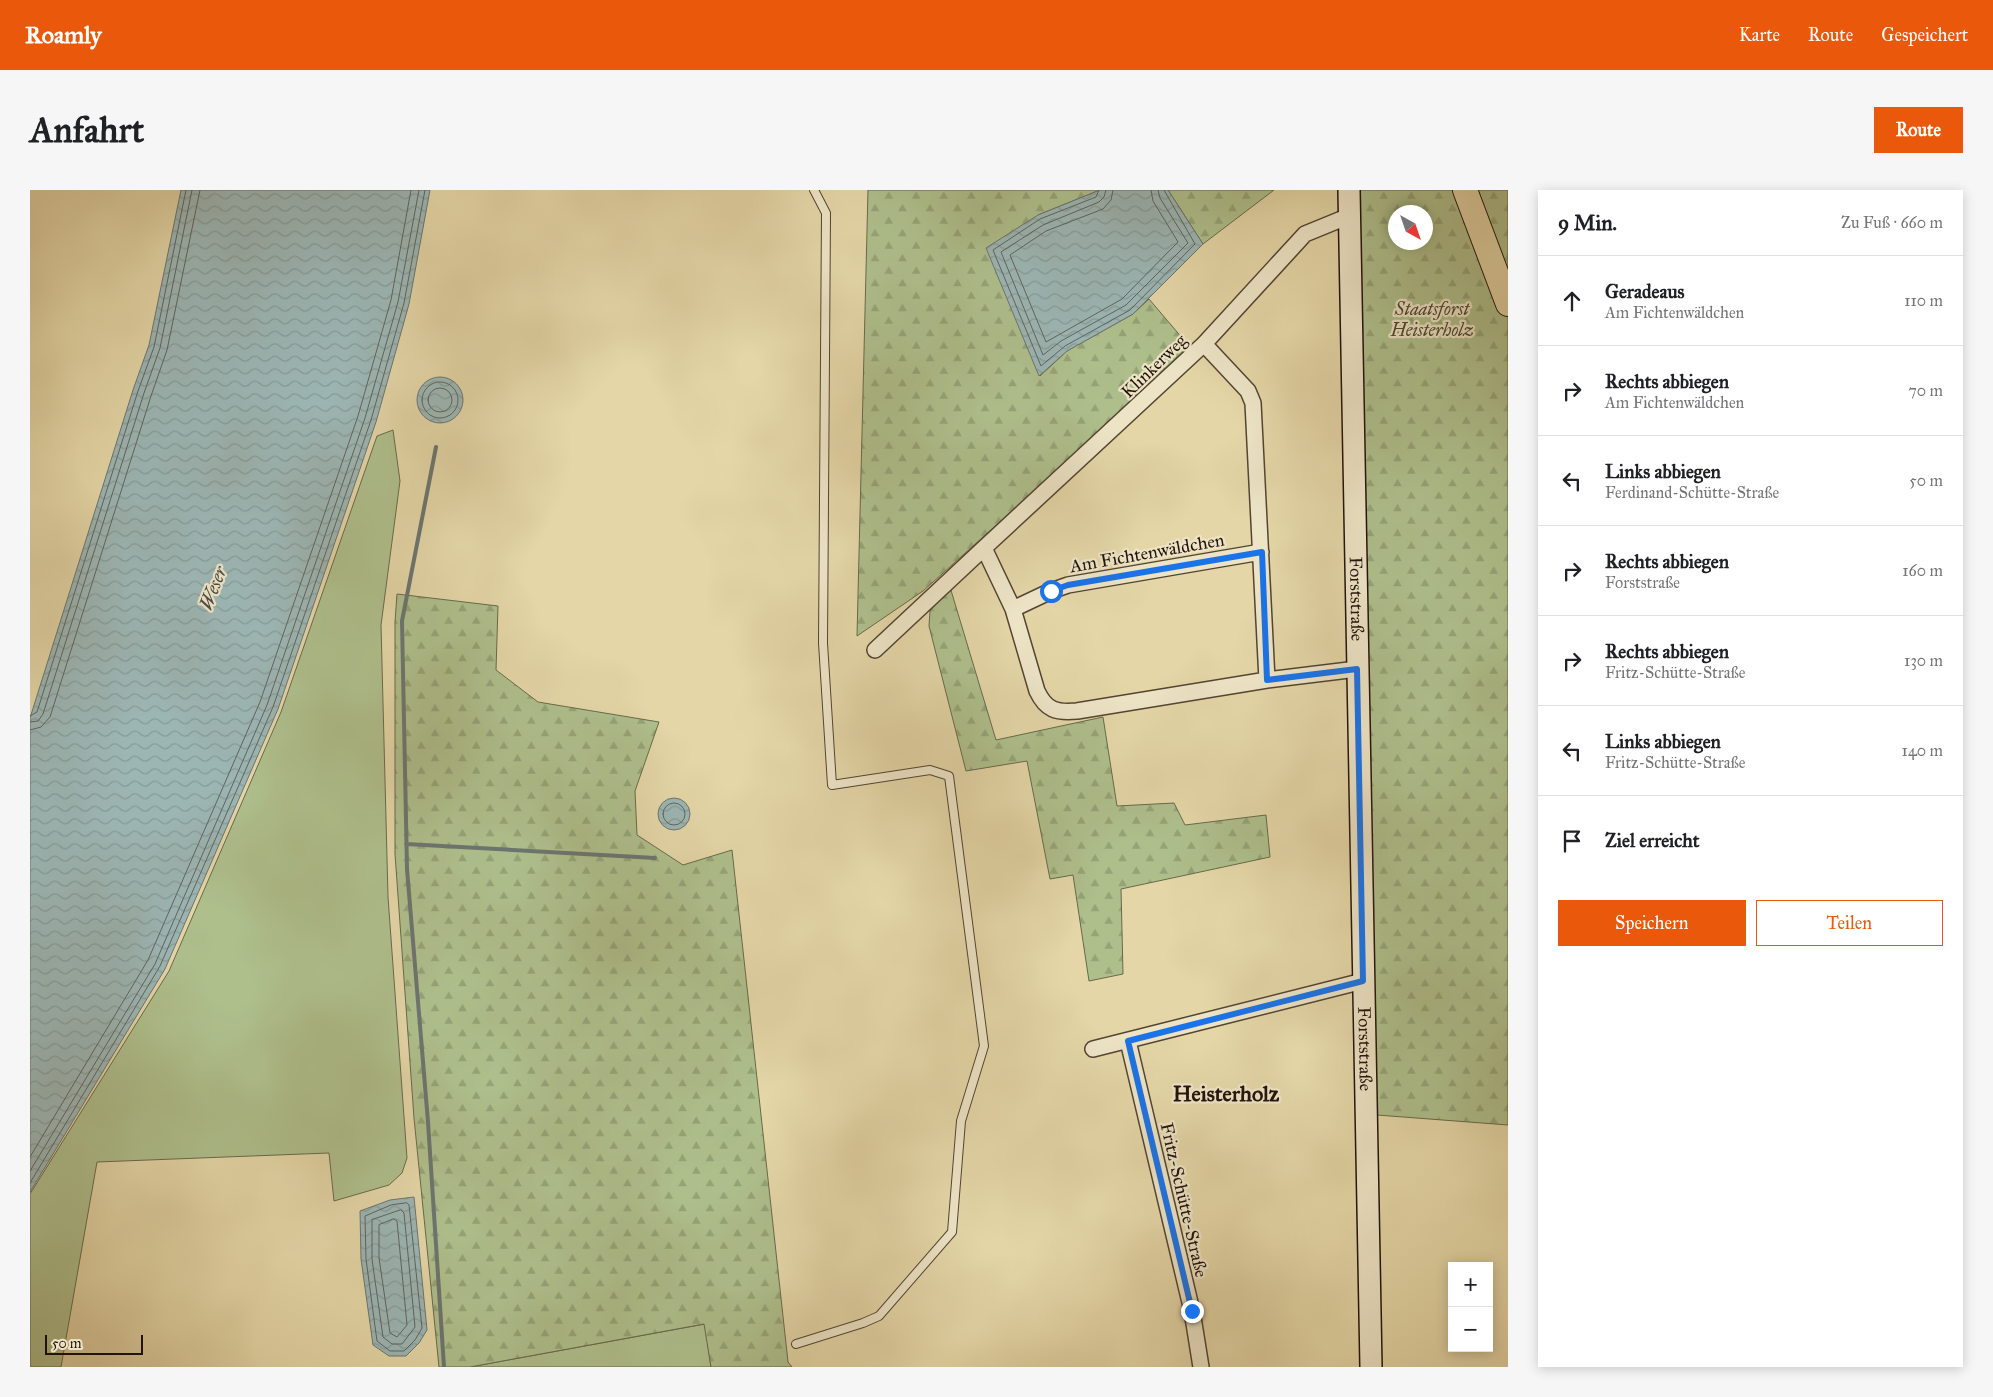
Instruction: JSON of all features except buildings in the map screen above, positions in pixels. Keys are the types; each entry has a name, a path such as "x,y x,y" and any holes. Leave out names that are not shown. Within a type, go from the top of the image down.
{"main road":[{"path":"1465,190 1508,304"}],"street":[{"name":"Forststraße","path":"1348,190 1371,1367"},
{"name":"Klinkerweg","path":"875,650 1204,344 1305,234 1349,216"},
{"path":"1204,344 1252,397 1262,552 1267,680"},
{"path":"984,548 1013,609 1037,691 1042,702 1051,710 1064,712 1267,680 1357,669"},
{"name":"Am Fichtenwäldchen","path":"1013,609 1068,585 1262,552"},
{"path":"1093,1049 1363,981"},
{"name":"Fritz-Schütte-Straße","path":"1128,1041 1192,1311 1201,1367"}],"lane":[{"path":"796,1344 863,1323 879,1316 952,1232 961,1121 984,1046 949,776 930,770 832,785 823,643 826,213 814,190"}],"green space":[{"path":"868,190 1100,190 1038,215 1040,376 1067,351 1133,314 1149,299 1189,346 1100,432 923,591 857,636"},
{"path":"1168,190 1274,190 1203,244"},
{"name":"Staatsforst Heisterholz","path":"1352,190 1508,190 1508,1125 1377,1115"},
{"path":"393,430 400,481 381,625 388,897 407,1158 402,1173 389,1185 334,1201 329,1153 97,1162 61,1367 30,1367 30,1194 169,971 281,712 377,436"},
{"path":"950,587 996,740 1103,717 1117,806 1174,803 1185,825 1266,815 1270,857 1121,889 1123,974 1089,981 1073,875 1050,879 1027,761 966,771 929,626 930,611"},
{"path":"397,594 498,606 496,670 538,702 659,722 635,791 637,835 683,865 732,850 788,1362 792,1367 711,1367 704,1324 470,1367 439,1367 414,1118 395,854 395,622"},
{"path":"705,1324 711,1367 470,1367"}],"water":[{"name":"Weser","path":"181,190 430,190 409,304 376,422 278,709 165,969 30,1192 30,718 133,390 149,345"},
{"path":"1100,190 1168,190 1203,244 1133,314 1067,351 1039,376 986,248 1038,215"},
{"path":"435,377 445,377 457,383 462,391 462,409 457,417 449,422 435,423 427,420 420,413 417,405 417,395 420,387 427,380"},
{"path":"674,798 685,803 690,814 685,825 674,830 663,825 658,814 663,803"},
{"path":"414,1197 427,1330 419,1343 406,1356 389,1356 373,1345 361,1259 360,1211 390,1200"}],"waterway":[{"path":"436,447 402,621 407,869 428,1122 444,1367"},
{"path":"406,844 655,858"}],"district":[{"name":"Heisterholz","path":"1226,1093"}],"route":[{"path":"1051,591 1068,585 1262,552 1267,680 1357,669 1363,981 1128,1041 1192,1311"}]}
